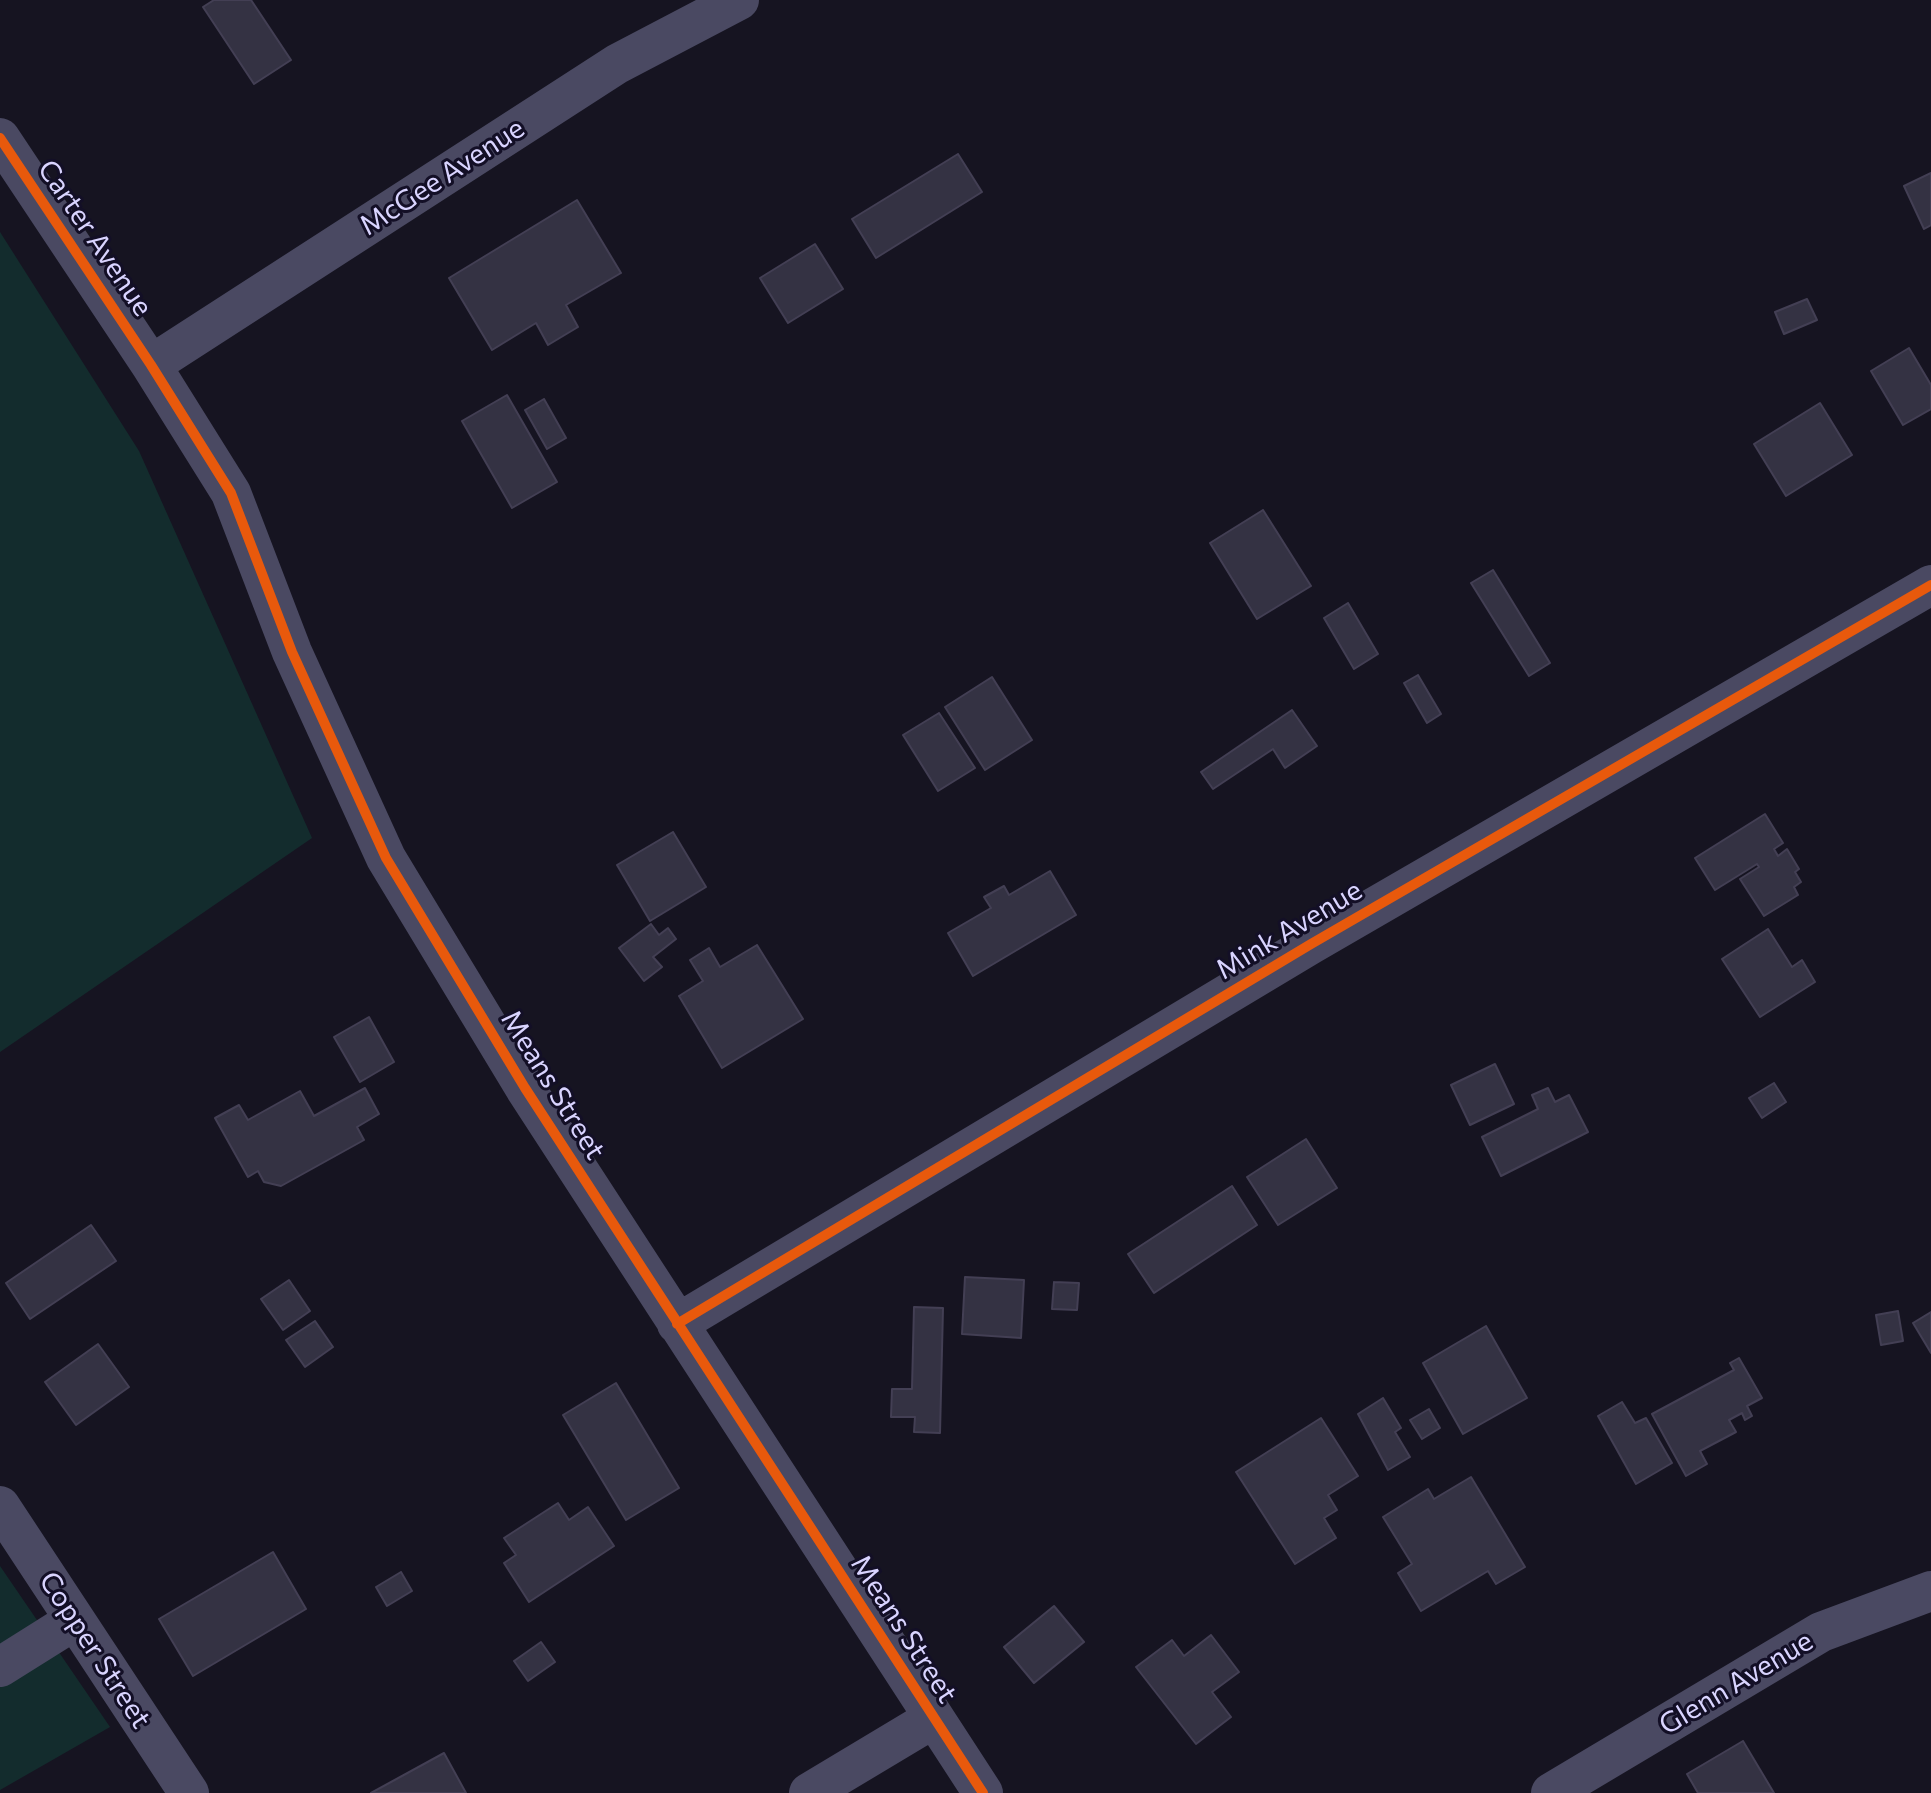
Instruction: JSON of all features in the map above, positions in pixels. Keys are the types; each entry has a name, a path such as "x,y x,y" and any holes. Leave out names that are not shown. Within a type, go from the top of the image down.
{"street":[{"name":"McGee Avenue","path":"151,365 617,64 739,0"},
{"name":"Carter Avenue","path":"0,138 151,365"},
{"name":"Means Street","path":"151,365 231,493 292,652 386,858 525,1088 983,1793"},
{"name":"Mink Avenue","path":"677,1324 1350,921 1931,585"},
{"name":"Copper Street","path":"0,1506 189,1793"},
{"name":"Glenn Avenue","path":"1551,1793 1821,1632 1931,1591"},
{"path":"0,1667 75,1620"},
{"path":"809,1793 934,1718"}],"green space":[{"path":"0,232 139,451 312,838 0,1052"},
{"path":"0,1566 110,1727 0,1790"}],"building":[{"path":"214,0 251,0 291,60 254,84 203,7"},
{"path":"958,154 982,192 876,258 852,219"},
{"path":"1931,173 1931,225 1924,229 1904,186"},
{"path":"577,200 621,273 566,305 578,327 548,345 536,323 492,350 449,278"},
{"path":"815,244 843,289 788,323 760,278"},
{"path":"1807,299 1817,320 1784,334 1775,312"},
{"path":"1909,348 1931,385 1931,409 1903,425 1871,371"},
{"path":"507,395 557,482 512,508 462,421"},
{"path":"544,399 566,438 547,449 525,410"},
{"path":"1820,403 1852,455 1786,496 1754,444"},
{"path":"1263,510 1311,586 1257,619 1210,543"},
{"path":"1493,570 1550,663 1529,676 1471,583"},
{"path":"1348,603 1378,654 1354,669 1324,618"},
{"path":"1418,675 1441,714 1427,723 1404,683"},
{"path":"992,677 1032,740 985,770 945,707"},
{"path":"1292,710 1317,746 1285,768 1273,749 1213,789 1201,772"},
{"path":"939,713 975,768 938,791 903,735"},
{"path":"1765,814 1783,843 1774,849 1778,856 1787,849 1799,869 1795,872 1801,882 1794,887 1798,895 1764,916 1740,879 1759,867 1757,864 1715,890 1695,858"},
{"path":"673,832 706,887 650,921 617,865"},
{"path":"1050,871 1076,915 973,976 948,933 991,908 984,897 1004,886 1009,895"},
{"path":"651,924 659,935 668,928 676,939 653,957 662,967 644,981 619,948"},
{"path":"1768,929 1792,967 1802,960 1815,982 1760,1017 1722,959"},
{"path":"757,945 803,1019 722,1068 679,996 703,981 690,960 709,948 720,967"},
{"path":"369,1017 394,1062 360,1082 334,1037"},
{"path":"1495,1064 1514,1104 1470,1125 1451,1085"},
{"path":"1774,1083 1786,1102 1762,1118 1749,1098"},
{"path":"365,1088 379,1114 357,1127 364,1140 281,1186 264,1182 258,1171 248,1177 215,1118 239,1105 248,1120 300,1091 314,1116"},
{"path":"1548,1088 1555,1102 1569,1095 1588,1132 1501,1176 1482,1137 1538,1109 1532,1095"},
{"path":"1306,1139 1337,1188 1278,1225 1247,1177"},
{"path":"1232,1186 1257,1225 1154,1293 1128,1254"},
{"path":"91,1225 116,1261 30,1319 6,1283"},
{"path":"965,1277 1024,1280 1021,1338 962,1334"},
{"path":"289,1280 310,1311 283,1330 261,1299"},
{"path":"1054,1282 1079,1283 1077,1310 1052,1309"},
{"path":"914,1307 943,1308 940,1433 914,1432 915,1417 891,1417 892,1389 912,1389"},
{"path":"1898,1311 1903,1341 1881,1345 1876,1315"},
{"path":"1931,1312 1931,1353 1913,1323"},
{"path":"315,1321 333,1347 305,1367 286,1340"},
{"path":"1486,1326 1527,1398 1463,1434 1423,1363"},
{"path":"98,1344 129,1387 76,1425 45,1382"},
{"path":"1739,1358 1762,1398 1747,1406 1752,1416 1745,1420 1742,1413 1729,1420 1736,1432 1700,1451 1707,1464 1686,1476 1652,1414 1734,1370 1730,1363"},
{"path":"616,1383 679,1488 626,1520 563,1415"},
{"path":"1383,1398 1401,1428 1395,1432 1410,1457 1388,1470 1358,1414"},
{"path":"1622,1402 1635,1423 1646,1418 1672,1463 1636,1484 1598,1416"},
{"path":"1429,1409 1440,1428 1422,1439 1410,1420"},
{"path":"1321,1418 1358,1476 1328,1495 1337,1510 1324,1518 1336,1538 1295,1564 1236,1472"},
{"path":"1471,1477 1525,1567 1496,1584 1488,1571 1421,1611 1398,1573 1412,1564 1383,1517 1428,1489 1434,1499"},
{"path":"558,1503 569,1520 588,1507 614,1546 529,1602 504,1563 516,1555 504,1538"},
{"path":"273,1552 306,1609 193,1676 159,1619"},
{"path":"401,1572 412,1591 387,1606 376,1587"},
{"path":"1054,1606 1084,1642 1034,1683 1004,1647"},
{"path":"1211,1635 1239,1672 1212,1692 1231,1717 1196,1744 1136,1667 1172,1640 1184,1656"},
{"path":"541,1642 555,1662 528,1681 514,1661"},
{"path":"1743,1741 1774,1793 1698,1793 1687,1774"},
{"path":"444,1753 466,1793 371,1793"}],"cycle path":[{"path":"0,138 151,365 231,493 292,652 386,858 525,1088 983,1793"},
{"path":"677,1324 1311,944 1931,585"}]}
